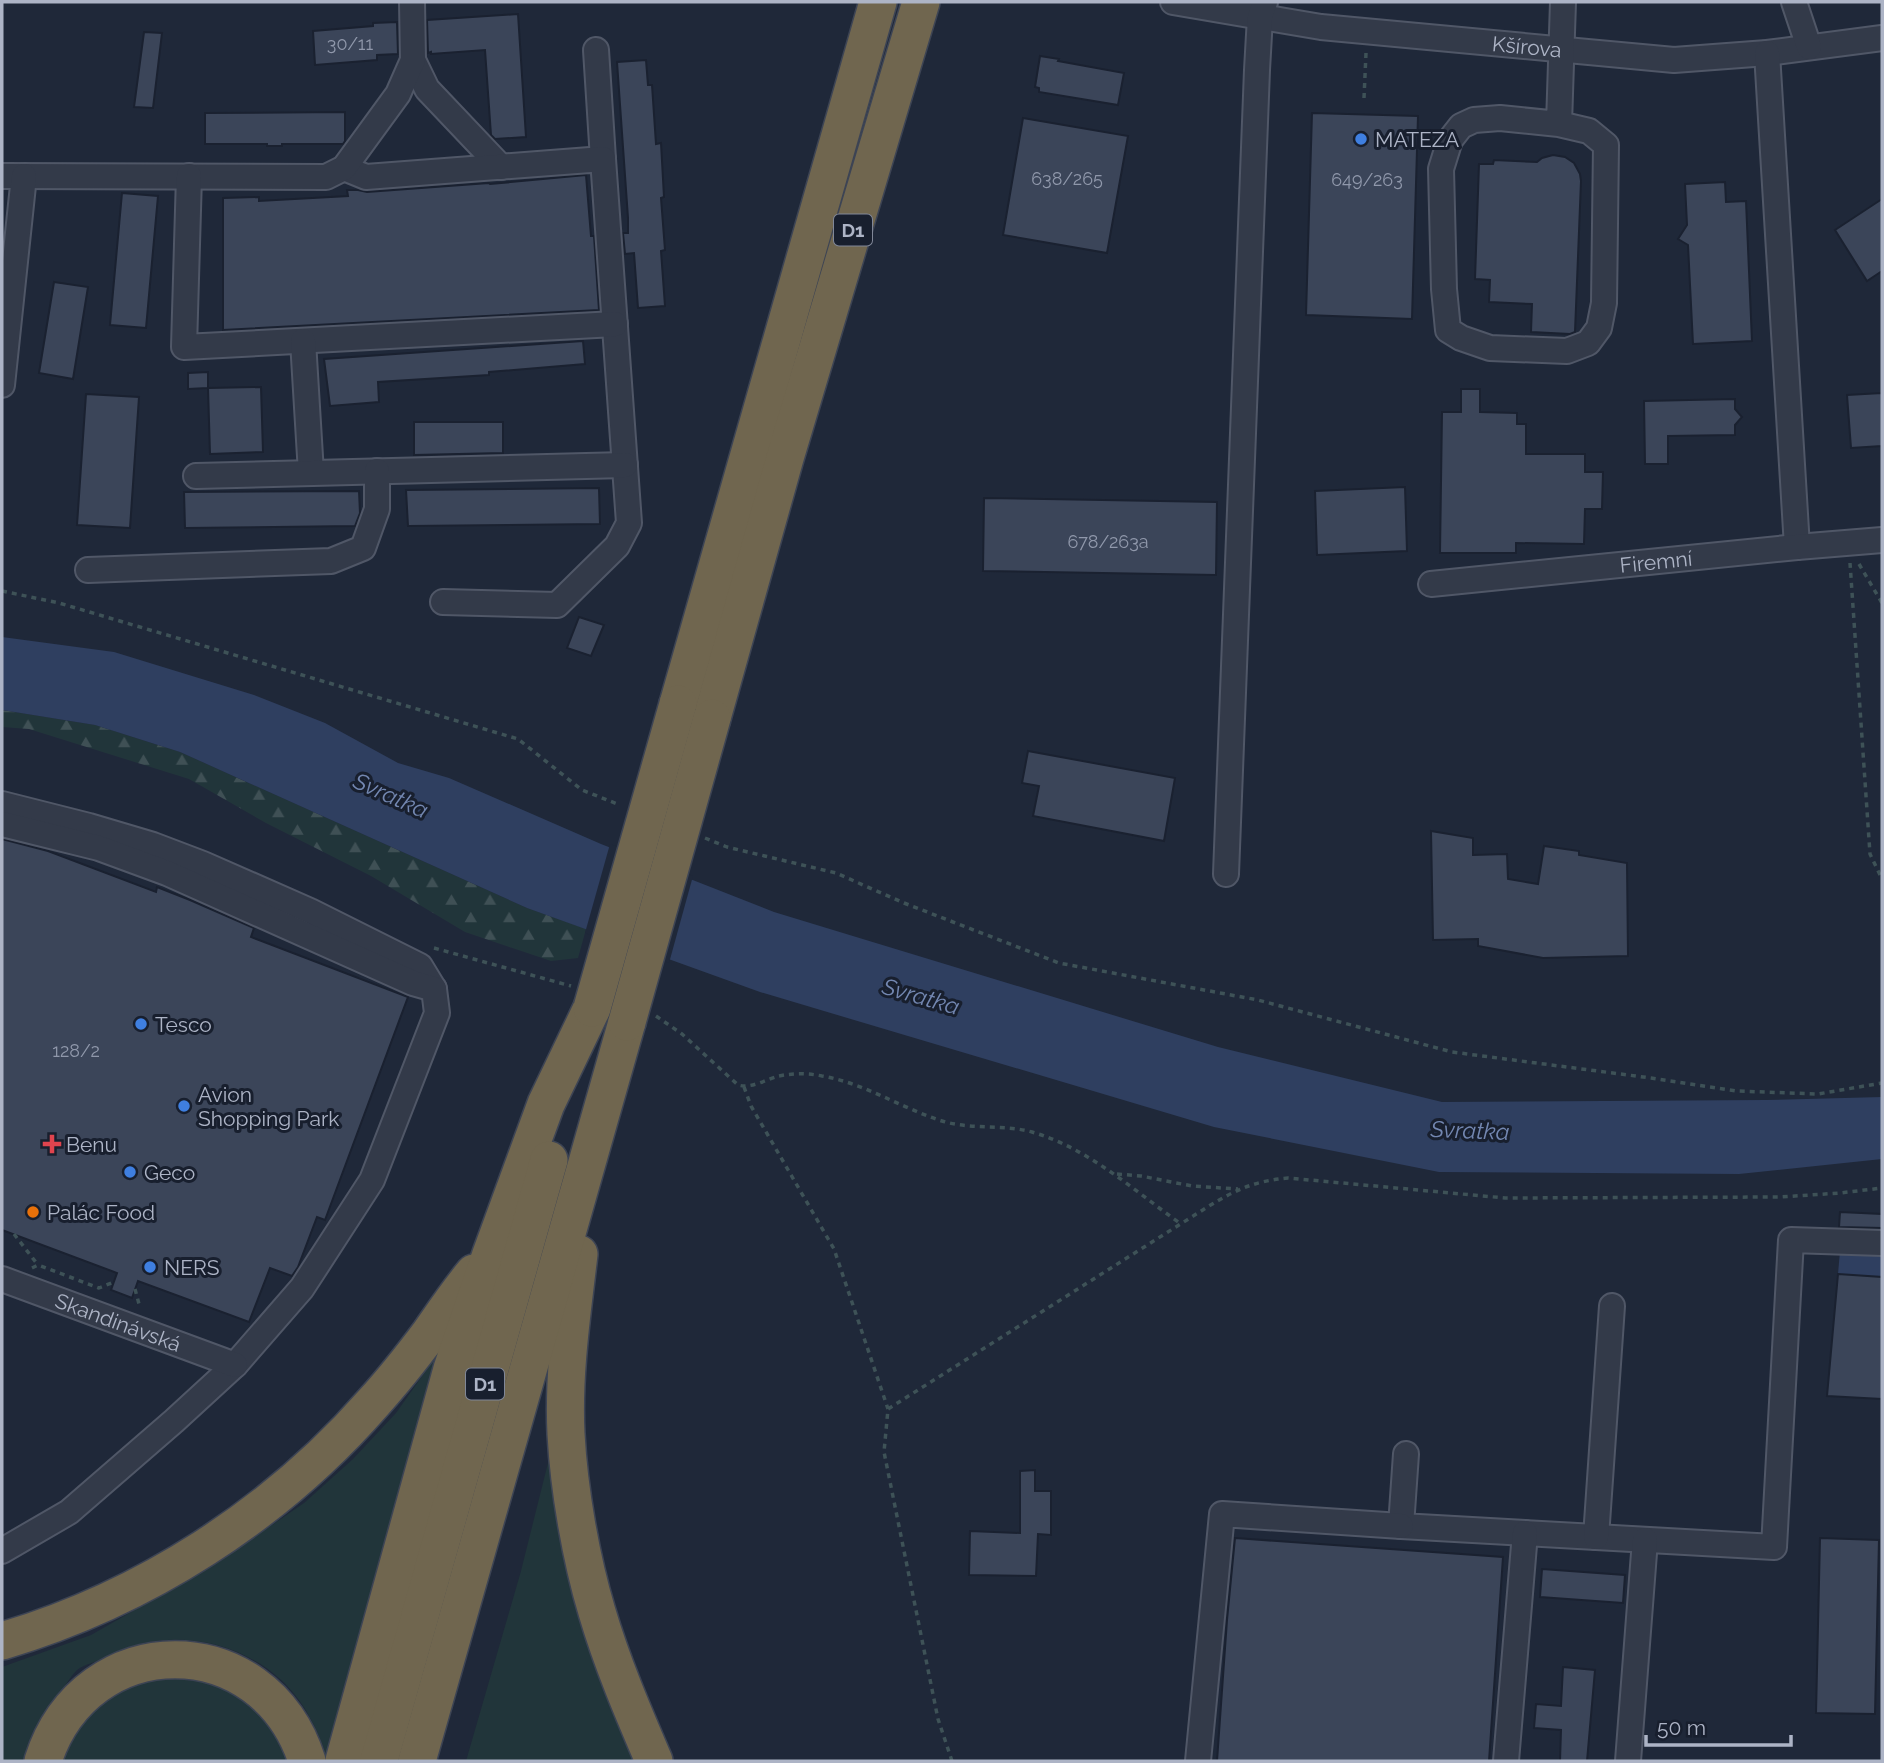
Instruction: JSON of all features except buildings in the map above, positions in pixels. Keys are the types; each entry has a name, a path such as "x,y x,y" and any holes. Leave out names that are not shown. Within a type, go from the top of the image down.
{"highway":[{"name":"D1","path":"379,1761 878,2"},
{"name":"D1","path":"417,1761 596,1132 641,1018 712,718 785,458 921,2"},
{"path":"345,1761 452,1369 546,1104 592,1008"},
{"path":"596,1132 571,1323 566,1434 572,1493 597,1611 624,1691 654,1761"},
{"path":"2,1642 61,1621 149,1581 231,1531 270,1502 323,1455 372,1405 402,1369 456,1294 491,1254"},
{"path":"43,1761 61,1721 94,1686 128,1668 166,1660 205,1663 223,1669 257,1688 272,1700 292,1727 307,1761"}],"street":[{"path":"412,2 413,60 427,89 501,167"},
{"name":"Kšírova","path":"1173,2 1263,10 1321,27 1674,60 1767,53 1882,38"},
{"path":"1559,124 1563,2"},
{"path":"1794,2 1809,47"},
{"path":"1226,874 1257,70 1263,10"},
{"path":"443,603 557,605 617,547 629,523 596,50"},
{"path":"1767,53 1797,547"},
{"path":"2,386 13,176 326,177 344,168 398,94 413,60"},
{"path":"1500,118 1559,124 1589,131 1606,145 1604,303 1599,328 1588,343 1567,351 1490,348 1461,338 1448,330 1444,289 1441,169 1450,140 1461,126 1474,120 1500,118"},
{"path":"344,168 366,177 603,159"},
{"path":"189,176 184,347 615,324"},
{"path":"303,341 311,473"},
{"path":"196,476 625,465"},
{"path":"88,570 331,561 363,548 377,509 377,471"},
{"name":"Firemní","path":"1431,584 1882,540"},
{"path":"2,804 153,845 310,911 420,966 434,989 437,1013 372,1180 302,1288 235,1365 174,1421 69,1512 2,1551"},
{"path":"2,824 99,848 166,873 413,983 434,989"},
{"path":"1198,1761 1222,1514 1774,1547 1791,1240 1882,1243"},
{"name":"Skandinávská","path":"2,1279 235,1365"},
{"path":"1596,1537 1612,1306"},
{"path":"1401,1526 1406,1454"},
{"path":"1506,1761 1525,1533"},
{"path":"1628,1761 1645,1540"}],"path":[{"path":"1364,98 1366,44"},
{"path":"1849,544 1882,604"},
{"path":"1849,544 1870,854 1882,879"},
{"path":"2,592 59,603 518,740 582,790 631,809"},
{"path":"703,837 727,847 836,873 1059,962 1258,1000 1452,1052 1737,1091 1818,1094 1882,1083"},
{"path":"641,1018 682,1034 731,1080 744,1087 751,1106 834,1249 888,1409 884,1452 938,1719 952,1761"},
{"path":"744,1087 792,1074 823,1076 854,1085 944,1121 1033,1132 1078,1151 1115,1173 1181,1224"},
{"path":"1115,1173 1192,1186 1238,1189"},
{"path":"888,1409 1238,1189 1258,1182 1288,1178 1505,1198 1780,1197 1882,1188"},
{"path":"13,1234 38,1265"}],"green space":[{"path":"2,710 95,725 180,752 527,908 586,929 578,958 551,961 465,932 371,876 266,823 189,779 29,729 2,727"},
{"path":"453,1332 328,1761 310,1717 283,1682 262,1665 238,1652 185,1640 131,1646 80,1668 36,1729 24,1761 2,1761 2,1667 91,1635 215,1564 304,1503 353,1459 396,1413"},
{"path":"549,1459 557,1516 635,1761 466,1761 521,1571"},
{"path":"157,1677 215,1683 245,1701 277,1729 294,1761 60,1761 70,1731 113,1689"}],"water":[{"name":"Svratka","path":"2,637 114,652 254,695 325,723 398,763 449,778 601,844 774,912 1218,1047 1442,1102 1882,1097 1882,1159 1739,1174 1439,1172 1214,1127 760,992 527,908 180,752 95,725 2,710"},
{"path":"1840,1251 1882,1253 1882,1277 1838,1274"}],"pier":[{"path":"610,844 693,876 669,963 585,933"}],"place":[{"name":"MATEZA","path":"1361,139"},
{"name":"Tesco","path":"141,1024"},
{"name":"Avion Shopping Park","path":"184,1106"},
{"name":"Benu","path":"52,1144"},
{"name":"Geco","path":"130,1172"},
{"name":"Palác Food","path":"33,1212"},
{"name":"NERS","path":"150,1267"}]}
